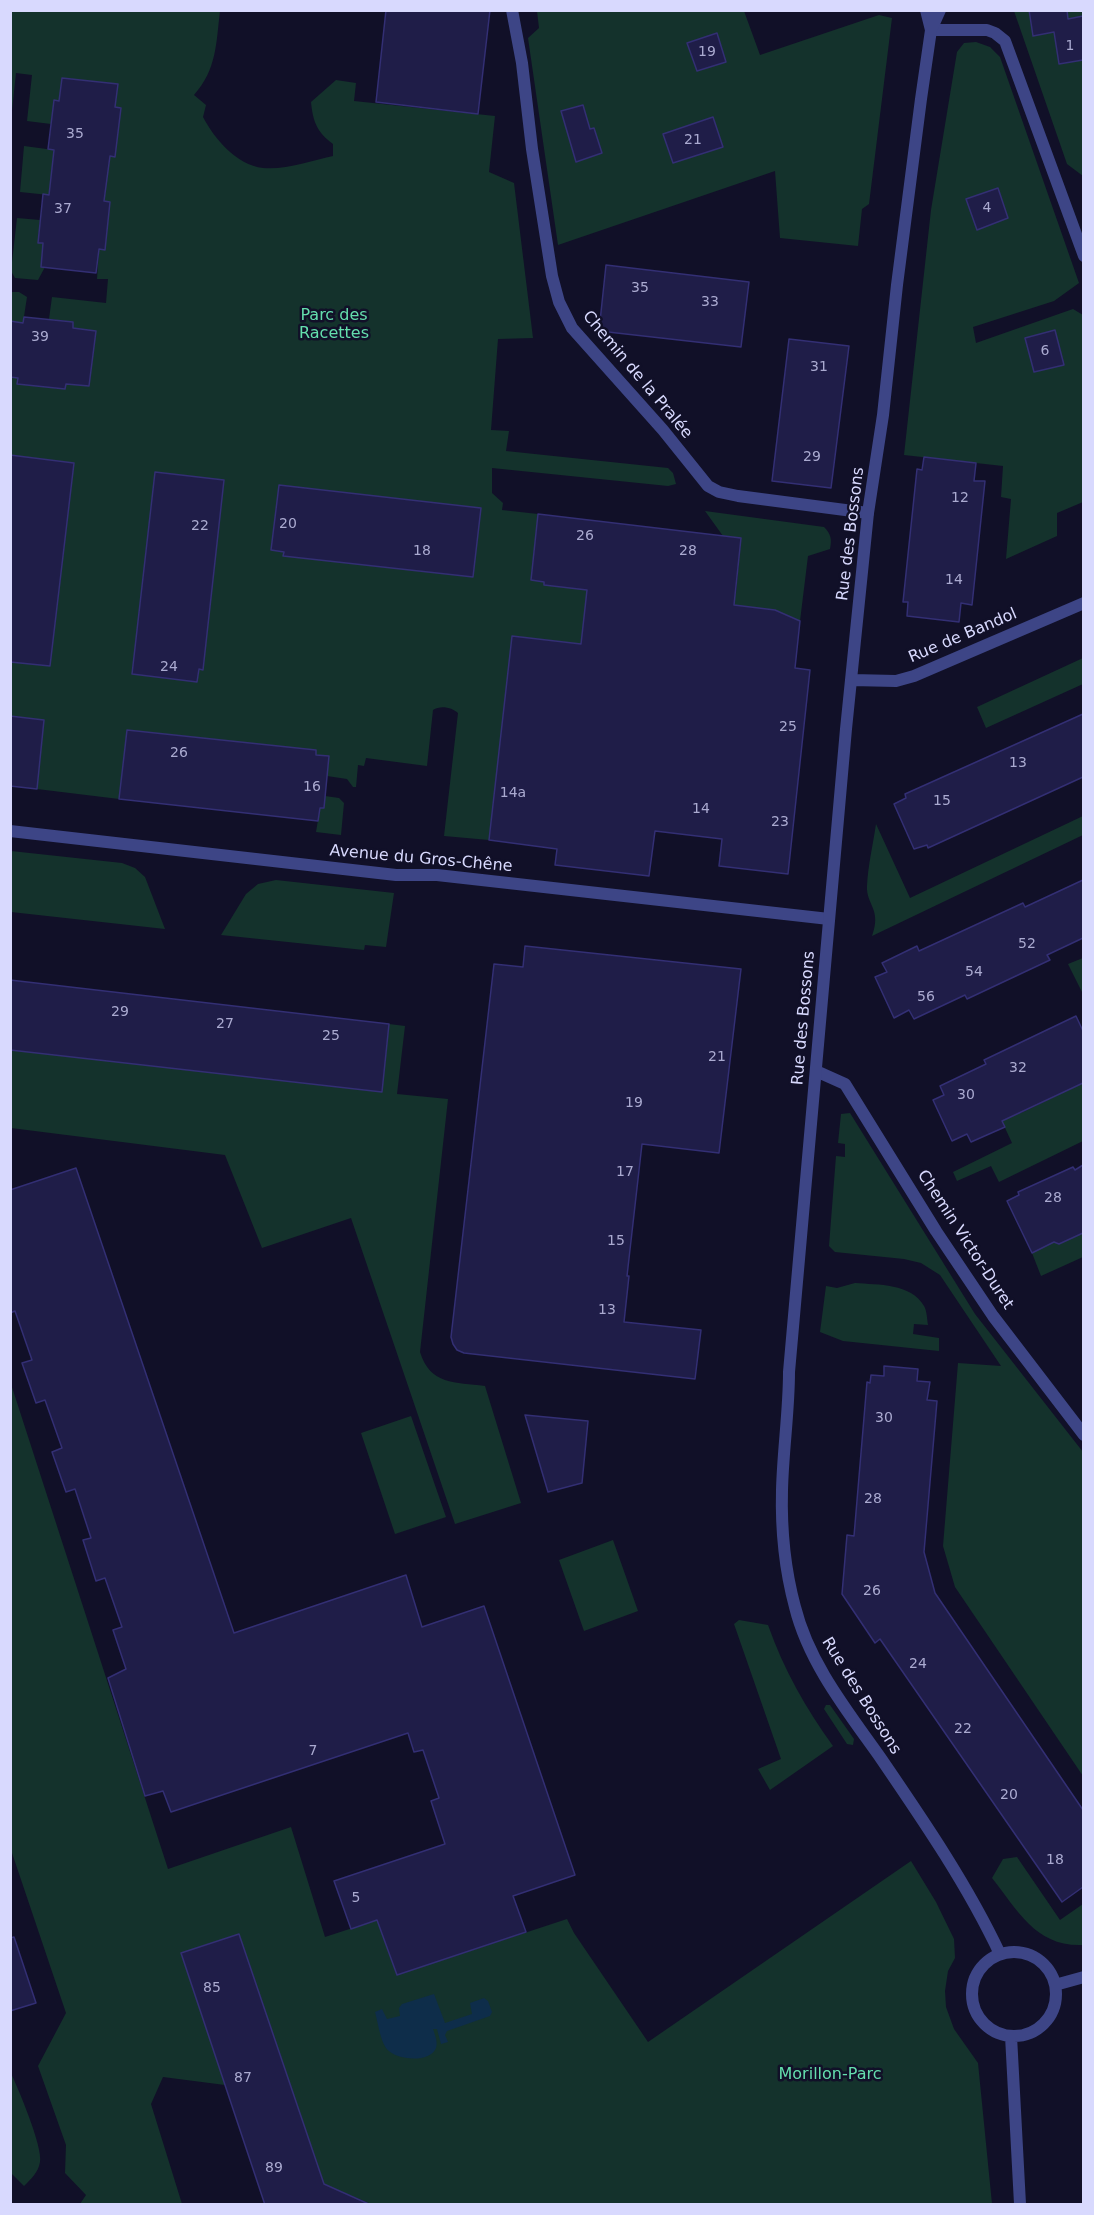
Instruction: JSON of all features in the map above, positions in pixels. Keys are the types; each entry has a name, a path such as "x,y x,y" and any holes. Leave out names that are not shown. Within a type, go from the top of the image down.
{"street":[{"name":"Chemin de la Pralée","path":"512,10 522,63 532,149 552,276 559,302 572,328 663,430 708,486 719,492 738,496 868,513"},
{"name":"Rue des Bossons","path":"926,10 931,30"},
{"name":"Rue des Bossons","path":"940,10 931,30 905,221 883,415 868,513 789,1372 782,1490 783,1527 794,1606 802,1633 843,1705 919,1814 962,1882 984,1919 1000,1954"},
{"path":"931,30 987,30 1005,41 1083,256"},
{"name":"Rue de Bandol","path":"852,680 896,681 914,676 1083,603"},
{"name":"Avenue du Gros-Chêne","path":"10,831 396,874 437,875 829,919"},
{"name":"Chemin Victor-Duret","path":"816,1071 845,1084 936,1231 993,1316 1083,1435"},
{"path":"1025,1953 1038,1959 1047,1968 1055,1985 1056,1999 1052,2012 1045,2023 1030,2033 1011,2036 998,2033 984,2024 975,2011 972,1993 975,1978 988,1960 1000,1954 1025,1953"},
{"path":"1055,1985 1083,1977"},
{"path":"1011,2036 1020,2205"}],"green space":[{"name":"Parc des Racettes","path":"10,11 220,11 211,65 202,85 194,95 206,105 203,117 220,142 235,156 253,166 272,168 289,166 333,156 333,144 317,126 311,102 336,80 356,83 354,101 495,116 489,172 514,183 533,338 498,339 491,430 509,431 506,451 668,468 673,473 676,484 668,486 492,468 492,493 503,503 502,510 538,514 531,580 544,582 544,585 730,606 736,593 741,538 723,536 705,511 824,527 830,537 830,549 808,556 800,621 775,610 746,607 584,621 581,644 513,636 489,840 444,836 458,713 446,707 433,710 427,766 366,758 364,766 358,765 356,787 353,787 347,779 327,776 329,757 316,755 316,750 127,730 119,799 37,789 44,720 11,716 11,662 50,666 74,463 11,455 11,377 18,378 18,384 64,389 66,384 89,386 96,331 73,328 73,322 49,319 52,297 106,303 108,279 97,279 99,249 105,249 110,202 104,201 110,156 115,156 121,108 115,107 118,84 62,78 59,101 54,101 51,124 27,121 32,75 16,73 11,120","holes":["155,472 224,480 203,669 199,669 197,682 132,674","279,485 480,508 473,577 284,556 284,552 271,550"]},
{"path":"537,11 744,11 760,55 879,15 892,18 869,204 862,209 858,246 780,238 775,171 558,245 528,38 539,28"},
{"path":"1014,11 1083,11 1083,176 1067,164"},
{"path":"976,42 990,47 1000,57 1079,283 1054,301 973,327 976,343 1073,309 1083,315 1083,502 1057,513 1057,536 1006,559 1011,499 1001,497 1003,466 904,455 931,210 957,52 964,43"},
{"path":"24,146 54,150 49,195 20,192"},
{"path":"17,218 40,220 38,243 43,243 41,267 45,267 38,280 15,278 11,271"},
{"path":"11,292 19,292 27,297 23,323 11,321"},
{"path":"1083,658 1083,684 986,728 977,707"},
{"path":"325,796 339,798 344,803 341,835 316,832 320,808 324,808"},
{"path":"1083,816 1083,835 872,936 875,927 875,913 867,886 876,824 910,898"},
{"path":"11,851 122,863 135,868 145,877 165,929 11,912"},
{"path":"276,880 394,893 386,947 365,945 364,950 221,935 246,894 258,884"},
{"path":"1083,958 1083,994 1068,964"},
{"path":"389,1024 405,1026 397,1094 448,1099 420,1352 424,1363 437,1376 454,1382 485,1386 521,1503 455,1524 351,1218 262,1248 225,1155 11,1128 11,1050 382,1092"},
{"path":"1083,1083 1083,1141 999,1182 991,1166 957,1181 953,1172 1012,1143 1000,1117 1018,1109 1021,1113"},
{"path":"850,1113 975,1314 1083,1452 1083,1776 955,1587 943,1546 958,1363 1001,1366 940,1275 921,1263 904,1259 835,1252 829,1246 836,1156 845,1157 845,1144 838,1143 841,1114"},
{"path":"1083,1233 1083,1257 1041,1276 1032,1253 1053,1242 1059,1244"},
{"path":"855,1283 903,1289 918,1298 925,1308 928,1325 914,1324 913,1334 939,1338 939,1351 843,1341 820,1332 826,1286 837,1288"},
{"name":"Morillon-Parc","path":"10,1381 168,1869 291,1827 325,1937 377,1920 397,1975 567,1919 574,1933 648,2042 911,1861 936,1902 954,1939 955,1958 948,1971 945,1991 946,2007 954,2029 978,2063 992,2204 371,2204 324,2184 239,1934 181,1953 225,2085 163,2077 151,2104 182,2204 80,2204 86,2195 65,2173 66,2145 38,2066 66,2013 11,1850"},
{"path":"411,1416 446,1517 395,1534 361,1433"},
{"path":"613,1540 638,1611 584,1631 559,1560"},
{"path":"739,1620 768,1625 796,1688 833,1746 770,1790 758,1769 781,1759 734,1624"},
{"path":"826,1705 830,1705 854,1739 853,1745 847,1744 824,1709"},
{"path":"1017,1857 1060,1920 1083,1904 1083,1945 1067,1944 1040,1933 1020,1914 992,1878 1003,1859"},
{"path":"10,2071 29,2117 40,2154 38,2169 24,2186 11,2173"}],"water":[{"path":"434,1994 445,2023 472,2014 470,2003 484,1998 488,2001 492,2012 490,2016 447,2031 445,2035 448,2042 441,2044 437,2029 433,2029 437,2046 427,2056 412,2058 390,2052 382,2040 375,2012 382,2009 387,2019 400,2016 399,2008 402,2004"}],"building":[{"path":"386,10 490,10 478,114 376,102"},
{"path":"1029,10 1067,10 1068,19 1083,16 1083,60 1059,64 1054,32 1033,36"},
{"path":"717,33 726,62 697,71 687,43"},
{"path":"62,78 118,84 115,107 121,108 115,157 110,156 104,201 110,202 105,250 99,249 96,273 41,267 43,243 38,243 43,194 49,195 54,150 48,149 54,100 59,101"},
{"path":"583,105 590,129 594,128 602,153 576,162 561,111"},
{"path":"713,117 723,147 673,163 663,134"},
{"path":"998,188 1008,218 977,230 966,199"},
{"path":"606,265 749,282 741,347 599,331"},
{"path":"24,317 73,322 73,328 96,331 89,386 66,384 65,389 17,384 18,378 10,377 10,321 23,323"},
{"path":"1055,330 1064,365 1034,372 1025,338"},
{"path":"789,339 849,346 831,488 772,481"},
{"path":"10,455 74,463 50,666 10,662"},
{"path":"924,457 976,463 974,481 985,481 972,605 961,603 959,622 907,616 908,602 903,602 917,469 922,470"},
{"path":"155,472 224,480 203,670 199,669 197,682 132,674"},
{"path":"279,485 481,508 473,577 283,556 284,552 271,550"},
{"path":"538,514 741,538 734,605 775,610 800,621 795,668 810,670 788,874 719,866 722,839 655,831 649,876 555,865 557,849 489,840 512,636 581,644 587,590 544,585 544,582 531,580"},
{"path":"1083,714 1083,777 928,848 927,845 914,849 894,804 906,798 905,794"},
{"path":"10,716 44,720 37,789 10,786"},
{"path":"127,730 316,750 316,755 329,756 324,808 320,808 318,821 119,799"},
{"path":"1083,880 1083,938 1047,955 1050,960 967,999 965,995 914,1019 909,1010 894,1018 875,977 887,972 882,963 917,946 919,951 1023,903 1025,907"},
{"path":"525,946 741,969 719,1153 642,1144 627,1276 629,1276 624,1322 701,1330 695,1379 464,1353 457,1350 453,1344 451,1337 494,964 523,967"},
{"path":"10,980 389,1024 382,1092 10,1050"},
{"path":"1076,1016 1083,1031 1083,1083 1002,1121 1005,1127 971,1142 967,1134 952,1141 933,1100 944,1095 940,1086 986,1064 984,1060"},
{"path":"1083,1165 1083,1233 1059,1244 1054,1242 1032,1253 1007,1201 1019,1195 1018,1192 1073,1167 1075,1170"},
{"path":"76,1168 234,1633 406,1575 422,1627 484,1606 575,1875 513,1896 526,1932 397,1975 377,1920 351,1929 334,1881 445,1844 431,1801 439,1798 423,1750 414,1752 408,1733 171,1812 163,1791 145,1796 108,1678 126,1669 113,1630 122,1627 105,1578 96,1581 83,1540 91,1538 75,1489 66,1492 52,1452 62,1448 45,1400 36,1403 22,1363 32,1360 15,1311 10,1313 10,1190"},
{"path":"884,1366 918,1369 917,1381 930,1382 927,1400 937,1401 924,1552 935,1593 1083,1810 1083,1887 1062,1902 880,1639 875,1643 842,1594 847,1535 854,1536 867,1382 870,1383 871,1375 884,1376"},
{"path":"525,1415 588,1421 582,1483 548,1492"},
{"path":"239,1934 324,2184 371,2205 265,2205 181,1953"},
{"path":"14,1937 36,2003 10,2011 10,1938"}]}
